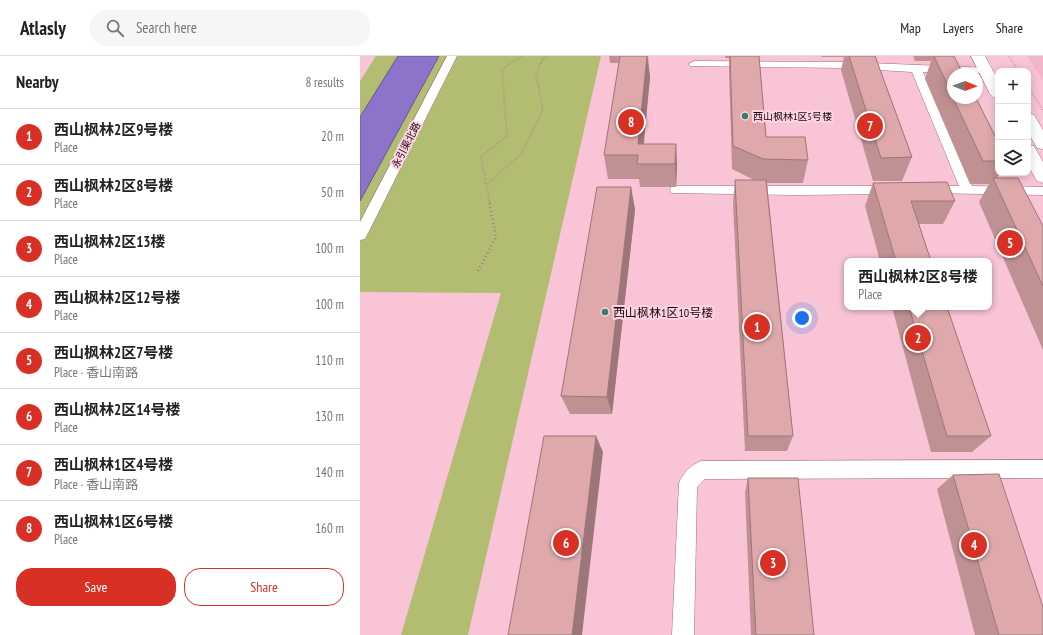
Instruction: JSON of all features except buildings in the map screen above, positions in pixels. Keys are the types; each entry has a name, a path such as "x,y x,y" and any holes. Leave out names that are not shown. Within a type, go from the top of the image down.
{"main road":[{"path":"978,56 995,88"},
{"path":"992,56 999,68"},
{"path":"1031,123 1043,144"},
{"path":"1031,155 1043,177"}],"street":[{"name":"永引渠北路","path":"360,235 452,56"},
{"path":"694,64 845,65 916,70 986,70"},
{"path":"916,70 967,189"},
{"path":"676,190 796,191 967,189 970,191 1043,191"},
{"path":"683,635 688,483 701,470 1043,469"}],"path":[{"path":"478,271 496,236 481,157 507,136 502,70 523,56"},
{"path":"486,184 522,153 542,110 536,75 543,59 548,56"},
{"path":"1009,56 1016,68"},
{"path":"1031,91 1043,110"}],"shaded area":[{"path":"398,56 439,56 360,201 360,117"},
{"path":"1027,56 1043,56 1043,81"}],"green space":[{"path":"376,56 601,56 468,635 401,635 501,293 360,292 360,81"}],"place":[{"name":"西山枫林1区5号楼","path":"745,116"},
{"name":"西山枫林1区6号楼","path":"631,122"},
{"name":"西山枫林1区4号楼","path":"870,126"},
{"name":"西山枫林2区7号楼","path":"1010,243"},
{"name":"西山枫林1区10号楼","path":"605,312"},
{"name":"西山枫林2区9号楼","path":"757,327"},
{"name":"西山枫林2区8号楼","path":"918,338"},
{"name":"西山枫林2区14号楼","path":"566,543"},
{"name":"西山枫林2区12号楼","path":"974,545"},
{"name":"西山枫林2区13楼","path":"773,563"}]}
